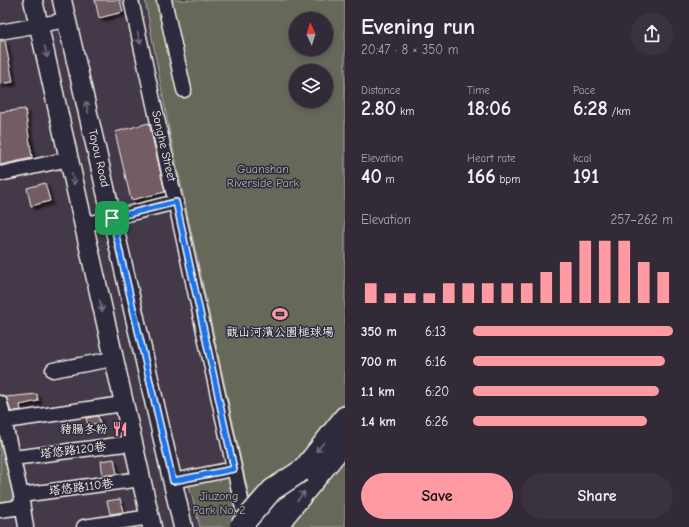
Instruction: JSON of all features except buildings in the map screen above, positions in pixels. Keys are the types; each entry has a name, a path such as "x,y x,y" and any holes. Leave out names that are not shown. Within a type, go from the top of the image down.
{"highway":[{"path":"258,527 345,417"},
{"path":"277,527 285,515 345,442"},
{"path":"240,527 272,490 301,471"}],"main road":[{"path":"34,0 123,404 151,522"},
{"name":"Tayou Road","path":"62,0 184,527"}],"street":[{"name":"Songhe Street","path":"131,0 247,527"},
{"path":"164,0 184,90"},
{"path":"0,32 67,20"},
{"path":"0,174 69,159"},
{"path":"83,225 176,202"},
{"path":"53,370 114,359"},
{"path":"0,403 13,458 26,527"},
{"path":"5,421 123,404"},
{"name":"塔悠路120巷","path":"13,458 133,443"},
{"path":"173,481 234,469"},
{"name":"塔悠路110巷","path":"0,510 22,501 141,479"},
{"path":"84,527 151,522"}],"green space":[{"name":"Guanshan Riverside Park","path":"145,0 345,0 345,527 258,527 250,501 170,134"},
{"path":"0,442 15,500 0,502"},
{"name":"Jiuzong Park No. 2","path":"239,474 247,512 232,527 200,527 188,482"}],"place":[{"name":"觀山河濱公園槌球場","path":"280,314"},
{"name":"豬腸冬粉","path":"120,429"}],"route":[{"path":"176,202 234,469 173,481 112,218 176,202"}]}
